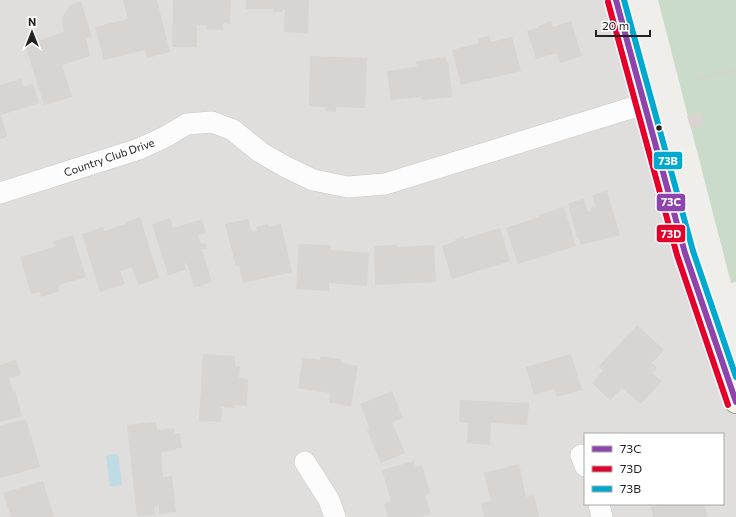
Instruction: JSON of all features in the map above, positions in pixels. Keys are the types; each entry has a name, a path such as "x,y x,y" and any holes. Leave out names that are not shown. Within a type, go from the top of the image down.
{"main road":[{"path":"616,0 685,253 736,402"}],"street":[{"name":"Country Club Drive","path":"0,193 138,149 165,137 187,124 212,122 233,130 260,152 313,180 348,187 385,184 644,104"},
{"path":"305,462 329,500 335,517"},
{"path":"599,505 602,517"}],"path":[{"path":"699,79 736,69"}],"shaded area":[{"path":"0,0 604,0 736,396 736,517 0,517"}],"green space":[{"path":"658,0 736,0 736,282 731,283"}],"water":[{"path":"118,454 122,485 110,487 106,456"}],"building":[{"path":"123,0 157,0 170,52 147,58 145,50 104,60 95,27 128,19"},
{"path":"173,0 231,0 230,24 223,23 223,30 207,29 207,26 197,25 197,47 172,47"},
{"path":"246,0 309,0 308,33 284,32 285,10 283,10 283,12 273,12 273,9 246,9"},
{"path":"81,1 92,37 86,38 90,56 62,65 72,97 44,105 25,45 64,32 62,18 69,6"},
{"path":"551,21 553,27 571,21 582,56 560,63 557,53 536,59 527,31 538,28 538,26"},
{"path":"489,36 491,42 512,37 521,71 461,85 452,50 479,43 478,38"},
{"path":"310,56 367,58 365,108 336,107 336,112 325,111 325,107 309,106"},
{"path":"446,57 446,62 448,62 451,97 423,100 421,97 391,100 387,71 417,67 416,61"},
{"path":"21,79 23,87 33,84 39,103 1,115 7,137 0,139 0,85"},
{"path":"701,112 705,125 691,129 687,116"},
{"path":"607,191 620,235 581,245 579,237 577,238 568,203 584,199 588,212 591,211 590,208 596,207 592,195"},
{"path":"564,207 576,246 518,264 506,228"},
{"path":"140,217 159,278 138,285 132,267 120,271 125,284 100,292 82,234 103,227 104,231 126,224 126,222"},
{"path":"170,218 173,228 202,219 206,233 198,235 201,244 205,243 207,248 202,250 212,282 194,288 187,263 184,264 186,270 168,275 152,224"},
{"path":"248,219 252,232 257,231 256,227 268,224 269,227 281,224 292,272 243,283 239,265 236,266 225,224"},
{"path":"500,228 510,261 452,279 442,246 456,241 455,239 464,236 464,239"},
{"path":"73,235 86,277 58,285 60,291 41,297 40,292 31,294 20,257 54,247 53,241"},
{"path":"299,244 331,245 330,250 369,253 367,286 329,283 329,291 296,289"},
{"path":"397,245 397,247 434,245 436,282 375,285 374,246"},
{"path":"637,325 664,350 652,363 657,368 652,373 662,381 641,404 622,388 610,400 592,383 603,371 599,366"},
{"path":"203,354 235,356 235,366 240,366 239,378 248,379 247,406 234,405 234,408 222,407 221,422 199,421"},
{"path":"571,354 582,390 557,397 554,389 534,395 526,367"},
{"path":"321,356 341,359 341,363 358,366 351,406 329,403 330,393 298,388 303,358 320,360"},
{"path":"16,360 21,375 9,378 13,392 15,391 22,416 0,422 0,365"},
{"path":"392,391 403,418 392,422 405,453 381,463 367,430 370,429 360,404"},
{"path":"460,400 529,403 527,425 491,423 490,445 467,443 468,423 459,422"},
{"path":"26,419 40,467 0,478 0,426"},
{"path":"156,422 157,430 174,428 174,434 180,433 182,448 161,452 163,477 172,476 176,512 159,514 159,506 154,507 155,515 137,516 127,425"},
{"path":"414,461 416,467 422,465 430,493 425,495 431,514 420,517 388,517 384,504 391,501 382,470"},
{"path":"519,464 526,497 534,495 539,517 484,517 481,503 491,501 484,473"},
{"path":"43,481 54,517 11,517 3,493"},
{"path":"658,505 704,505 708,517 653,517 651,507"}],"transit line":[{"name":"73C","path":"616,0 685,253 736,402"},
{"name":"73B","path":"624,0 693,251 736,377"},
{"name":"73D","path":"608,2 677,255 728,405"}]}
